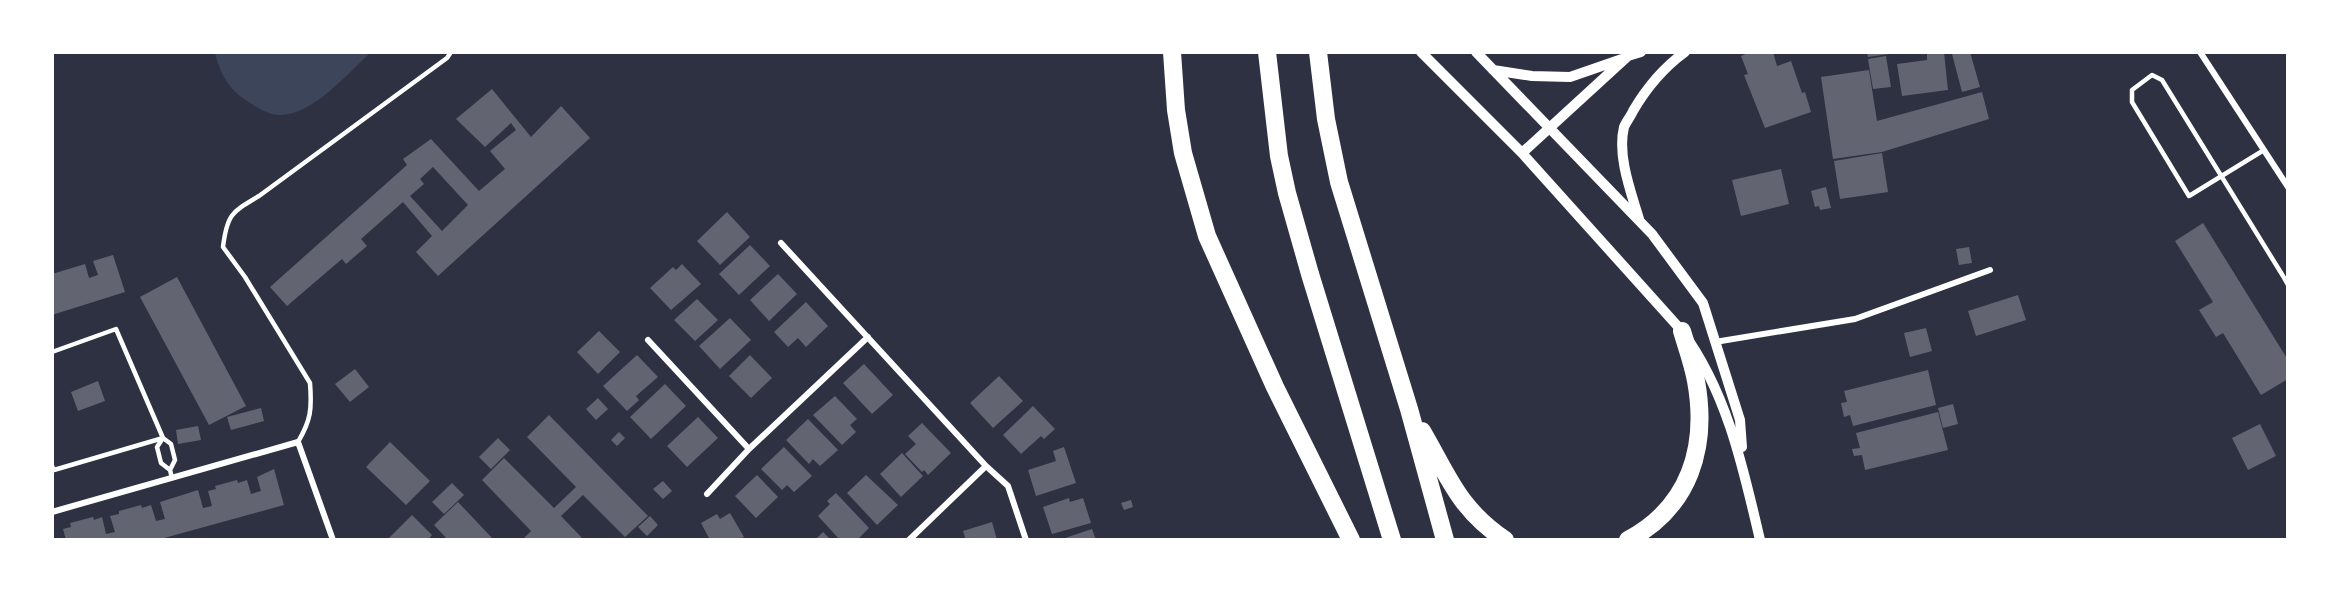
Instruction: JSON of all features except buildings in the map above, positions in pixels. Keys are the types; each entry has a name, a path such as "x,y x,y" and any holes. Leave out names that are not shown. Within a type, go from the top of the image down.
{"highway":[{"path":"1172,52 1175,101 1183,153 1207,236 1275,387 1351,540"},
{"path":"1267,52 1279,156 1287,193 1392,540"},
{"path":"1318,52 1326,119 1339,182 1409,409 1445,540"},
{"path":"1628,540 1665,512 1687,481 1694,464 1701,431 1700,408 1696,379 1682,331"},
{"path":"1409,409 1458,496 1486,527 1505,540"}],"street":[{"path":"1421,52 1522,153 1700,354 1736,440 1760,540"},
{"path":"1476,52 1652,234 1703,303 1740,420 1745,477"},
{"path":"1493,70 1532,76 1570,77 1641,52"},
{"path":"1640,222 1629,186 1623,150 1624,127 1648,86 1685,52"},
{"path":"2200,52 2288,188"},
{"path":"1522,153 1628,56"},
{"path":"781,243 986,466 1008,486 1026,540"},
{"path":"1715,342 1855,319 1990,270"},
{"path":"707,494 748,449 868,337"},
{"path":"648,340 748,449"},
{"path":"52,512 298,442 333,540"},
{"path":"909,540 986,466"}],"lane":[{"path":"298,442 308,424 311,401 310,383 245,277 222,247 225,231 234,210 259,196 447,58 451,52"},
{"path":"2264,150 2222,176 2189,196 2132,102 2132,90 2152,75 2162,80 2222,176 2288,285"},
{"path":"2283,276 2288,272"},
{"path":"52,352 116,329 163,438 171,444 175,460 170,470"},
{"path":"52,466 54,470 163,438"},
{"path":"163,438 158,447 161,463 170,470 172,478"}],"shaded area":[{"path":"215,52 370,53 318,100 306,108 281,115 263,111 235,91 222,74"}]}
